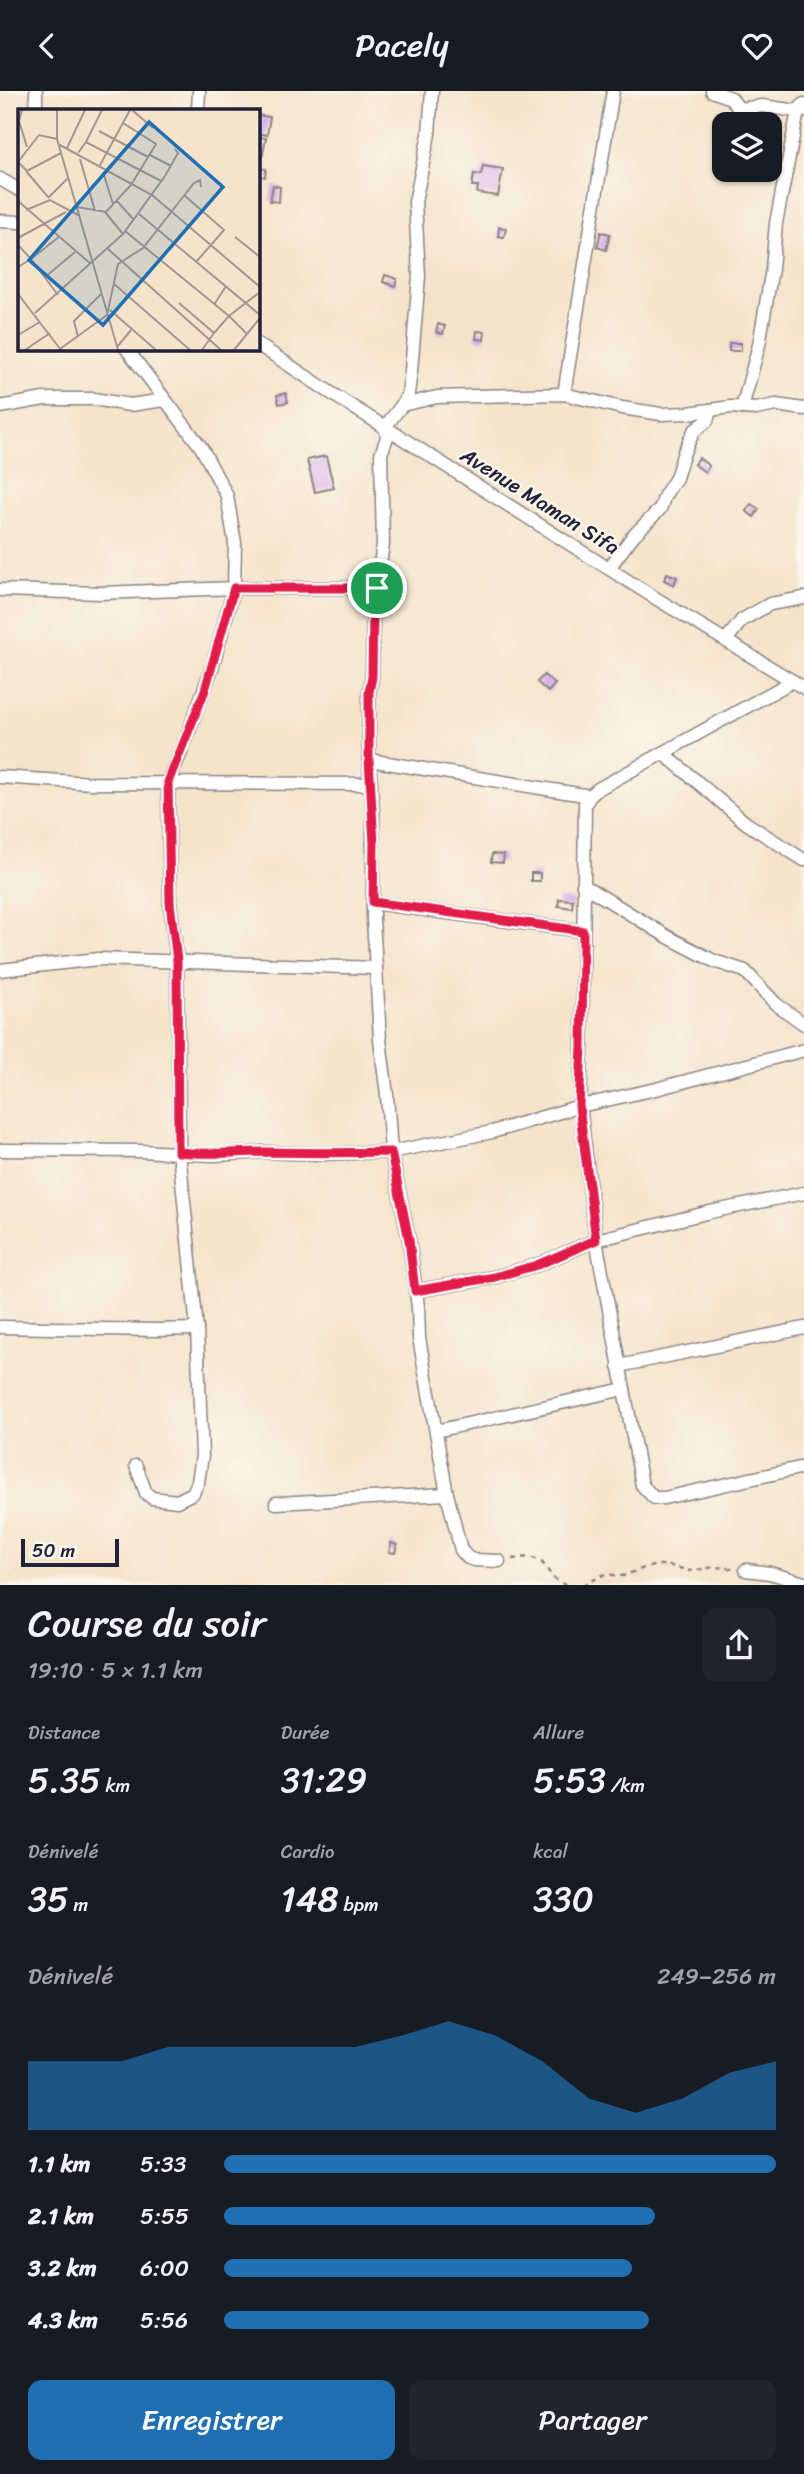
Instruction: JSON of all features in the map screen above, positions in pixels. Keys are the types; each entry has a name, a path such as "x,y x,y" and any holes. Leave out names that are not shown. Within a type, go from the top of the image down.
{"street":[{"path":"36,91 36,109"},
{"path":"198,109 199,91"},
{"path":"432,91 429,134 415,202 419,276 408,394 385,427 387,437 381,454 383,544 373,612 372,677 369,692 376,968 391,1152 409,1240 419,1338 447,1495 461,1550 474,1560 499,1561"},
{"path":"564,394 613,91"},
{"path":"712,91 731,98 739,109 762,106 802,109 776,223 772,269 759,345 742,408"},
{"path":"0,179 18,189"},
{"path":"0,221 18,222"},
{"name":"Avenue Maman Sifa","path":"259,345 385,427 799,684"},
{"path":"127,350 201,447 227,496 236,543 234,588 205,690 168,782 170,903 177,961 178,1152 197,1328 202,1457 198,1482 193,1493 177,1501 152,1498 142,1486 136,1466"},
{"path":"402,405 451,396 564,394 661,414 731,407 756,409 776,405 804,409"},
{"path":"0,407 21,401 44,399 93,399 130,405 164,400"},
{"path":"610,568 633,536 660,509 676,478 694,431 707,421 710,410"},
{"path":"0,590 100,593 234,588 377,588"},
{"path":"726,640 742,620 770,604 804,598"},
{"path":"799,684 598,789 585,804 579,1106 596,1240 642,1485 654,1498 664,1499 804,1467"},
{"path":"663,753 746,823 804,860"},
{"path":"369,760 590,796"},
{"path":"0,776 92,783 371,784"},
{"path":"583,885 668,937 714,961 745,971 776,1005 804,1024"},
{"path":"373,902 583,931"},
{"path":"0,970 98,959 376,968"},
{"path":"0,1150 178,1152 213,1155 263,1152 391,1152 492,1132 579,1106 656,1089 804,1050"},
{"path":"415,1291 495,1277 537,1265 596,1240 804,1192"},
{"path":"0,1327 154,1330 197,1328"},
{"path":"619,1366 804,1328"},
{"path":"436,1431 624,1389"},
{"path":"276,1503 447,1495"},
{"path":"746,1570 770,1573 804,1583"}],"path":[{"path":"499,1561 529,1556 545,1565 558,1583 566,1585"},
{"path":"583,1585 605,1574 623,1576 657,1566 668,1565 690,1571 715,1567 746,1570"}],"building":[{"path":"259,115 270,117 267,135 259,133"},
{"path":"259,137 266,138 260,168 266,169 265,177 259,176"},
{"path":"483,166 503,169 498,196 477,193 478,186 472,186 474,174 481,175"},
{"path":"273,185 280,187 279,202 270,201"},
{"path":"499,227 506,228 504,237 498,236"},
{"path":"601,232 610,234 606,250 597,247"},
{"path":"385,275 397,279 395,286 383,282"},
{"path":"438,324 445,326 443,334 436,332"},
{"path":"477,331 485,332 484,340 476,339"},
{"path":"729,343 741,343 741,351 729,351"},
{"path":"286,393 288,402 279,404 277,395"},
{"path":"326,456 334,488 315,492 307,460"},
{"path":"699,458 709,466 705,472 694,464"},
{"path":"751,504 759,509 754,517 746,511"},
{"path":"667,573 677,577 674,585 664,580"},
{"path":"544,675 555,684 548,692 537,682"},
{"path":"492,854 504,855 503,863 491,862"},
{"path":"531,873 540,873 540,881 531,881"},
{"path":"559,899 573,900 572,908 558,906"},
{"path":"391,1543 397,1545 395,1553 389,1552"}],"route":[{"path":"234,588 377,588 373,612 372,677 369,692 369,760 374,843 373,902 583,931 579,1106 596,1240 537,1265 495,1277 415,1291 409,1240 391,1152 263,1152 213,1155 178,1152 177,961 170,903 168,782 205,690 234,588"}]}
